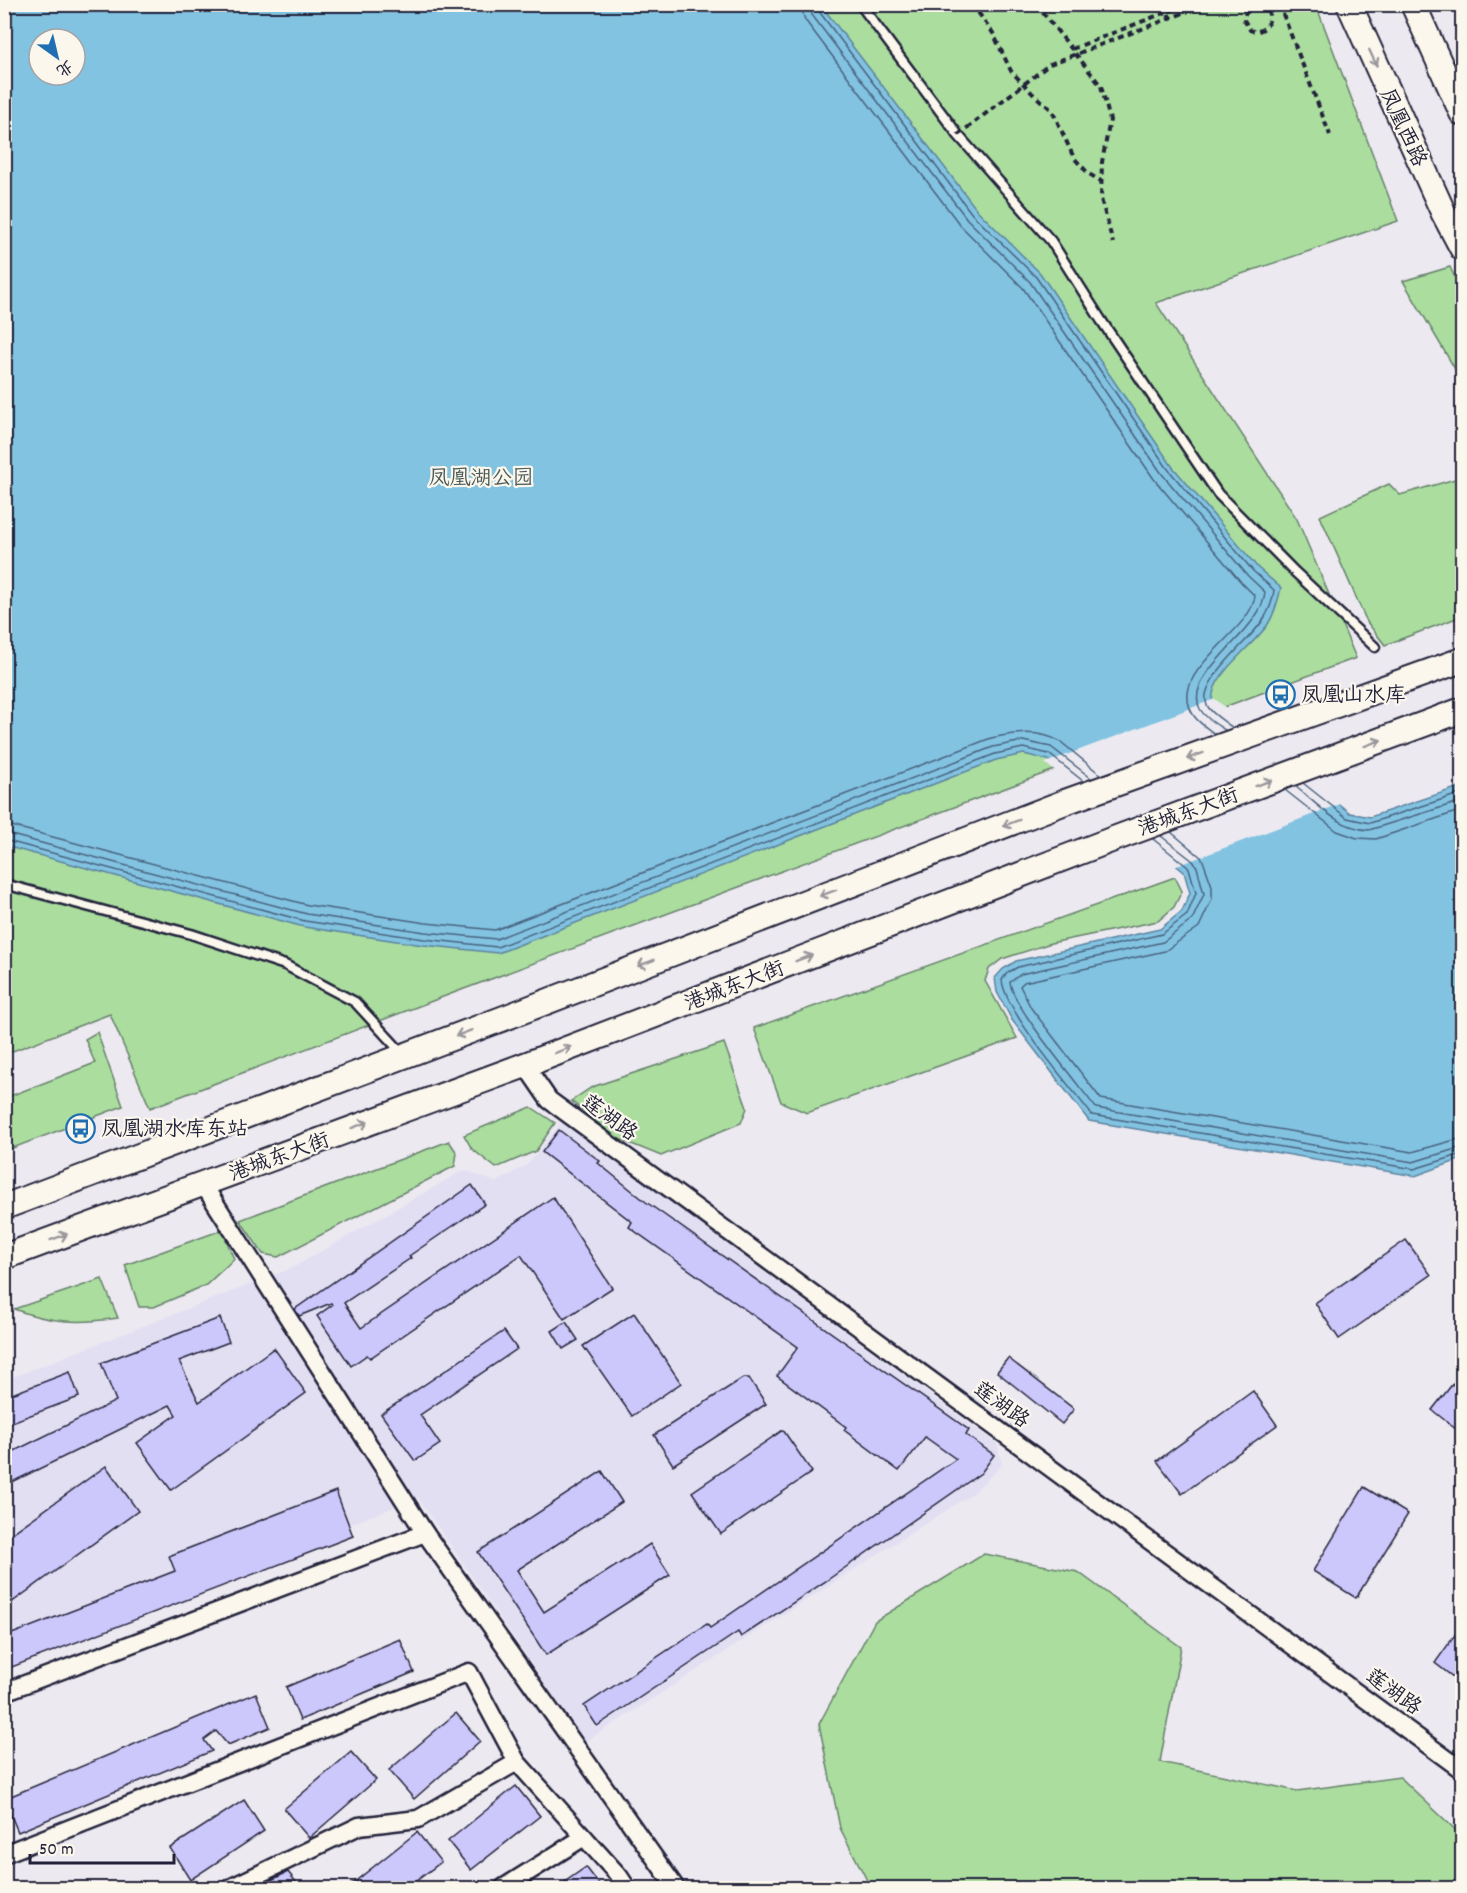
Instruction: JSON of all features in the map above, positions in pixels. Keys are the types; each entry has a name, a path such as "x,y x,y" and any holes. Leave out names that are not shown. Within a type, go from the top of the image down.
{"main road":[{"name":"凤凰西路","path":"1349,4 1444,214 1462,248"},
{"path":"1413,4 1462,114"},
{"path":"4,1207 405,1056 1065,802 1462,660"},
{"name":"港城东大街","path":"4,1257 525,1065 1111,840 1462,710"}],"street":[{"name":"莲湖路","path":"525,1065 549,1100 1462,1770"},
{"path":"203,1184 425,1533 676,1888"},
{"path":"4,1692 425,1533"},
{"path":"4,1854 469,1672 517,1762 619,1876 627,1888"},
{"path":"230,1888 359,1826 418,1819 517,1762"},
{"path":"503,1888 584,1837"}],"lane":[{"path":"860,4 958,135 1051,241 1218,494 1295,572 1375,647"},
{"path":"4,884 191,934 285,965 355,1002 405,1056"}],"path":[{"path":"972,4 993,33 1011,71 1052,110 1074,158 1089,174 1101,181"},
{"path":"1036,4 1101,86 1110,120 1102,162 1101,199 1113,243"},
{"path":"1165,4 1170,18"},
{"path":"1072,49 1187,4"},
{"path":"958,135 1050,64 1207,4"},
{"path":"1257,4 1245,14 1244,20 1251,30 1256,32 1268,24 1271,17 1266,4"},
{"path":"1280,4 1330,135"}],"shaded area":[{"path":"562,1122 997,1444 1002,1465 972,1494 585,1742 418,1498 5,1657 5,1380 292,1268 464,1170 496,1182 527,1165"}],"green space":[{"name":"凤凰山水库","path":"5,5 1316,5 1398,221 1156,303 1297,519 1356,658 150,1108 110,1014 5,1054"},
{"path":"1450,267 1462,293 1462,381 1403,281"},
{"path":"1462,477 1462,616 1385,645 1367,622 1320,516 1389,484 1400,495"},
{"path":"1175,877 1182,891 1174,907 1158,921 1051,943 1002,959 989,969 985,981 1017,1038 807,1113 781,1102 754,1028"},
{"path":"97,1032 123,1106 5,1151 5,1098 95,1063 85,1039"},
{"path":"724,1043 747,1108 741,1123 661,1156 617,1138 571,1101 592,1087"},
{"path":"531,1107 555,1123 536,1151 496,1168 472,1149 464,1135"},
{"path":"449,1141 457,1153 455,1166 278,1257 263,1254 240,1220"},
{"path":"222,1230 234,1259 206,1285 154,1307 139,1307 125,1265"},
{"path":"102,1279 118,1318 91,1321 53,1320 14,1309"},
{"path":"984,1554 1078,1572 1181,1647 1160,1762 1297,1791 1400,1777 1462,1836 1462,1888 871,1888 840,1828 819,1724 875,1621"}],"water":[{"name":"凤凰山水库","path":"4,5 821,5 977,210 1040,273 1172,466 1258,568 1281,588 1268,624 1224,672 1213,693 1213,703 1350,813 1370,817 1462,786 1462,1159 1415,1176 1089,1121 1012,1020 997,992 995,978 1003,969 1016,961 1160,929 1182,911 1190,893 1184,872 1048,760 1024,754 996,760 498,953 423,945 304,927 5,846"}],"pier":[{"path":"1215,699 1343,803 1174,867 1045,763"}],"building":[{"path":"559,1130 600,1161 598,1163 646,1202 969,1430 966,1435 994,1455 981,1473 826,1581 741,1637 738,1632 597,1726 584,1706 707,1624 710,1628 956,1459 925,1437 899,1471 844,1430 846,1427 777,1376 798,1347 629,1227 632,1222 542,1152"},
{"path":"472,1185 485,1204 344,1303 361,1328 553,1197 612,1288 564,1319 521,1255 370,1358 367,1355 351,1366 317,1316 332,1305 331,1303 299,1316 295,1309"},
{"path":"1406,1240 1431,1275 1339,1339 1315,1303"},
{"path":"634,1313 681,1383 632,1416 583,1346"},
{"path":"220,1318 229,1342 179,1361 199,1402 274,1348 306,1393 171,1490 137,1443 176,1415 170,1405 4,1486 4,1456 116,1401 101,1363"},
{"path":"566,1322 578,1340 563,1349 552,1331"},
{"path":"504,1331 517,1349 420,1415 440,1444 415,1461 381,1414"},
{"path":"1008,1358 1074,1409 1062,1424 997,1372"},
{"path":"70,1372 79,1397 4,1425 4,1397"},
{"path":"1462,1372 1462,1434 1432,1410"},
{"path":"743,1378 749,1378 766,1404 673,1465 654,1435"},
{"path":"1253,1391 1277,1425 1182,1494 1157,1461"},
{"path":"783,1430 812,1472 721,1534 692,1492"},
{"path":"106,1466 138,1511 4,1608 4,1539"},
{"path":"602,1471 622,1502 517,1570 544,1612 650,1544 670,1575 546,1655 478,1552"},
{"path":"1364,1487 1408,1514 1356,1598 1313,1571"},
{"path":"336,1491 353,1536 4,1670 4,1637 175,1571 169,1556"},
{"path":"1462,1625 1462,1684 1435,1663"},
{"path":"400,1639 414,1672 300,1720 286,1687"},
{"path":"256,1693 270,1727 228,1745 216,1731 204,1740 212,1751 18,1832 4,1799"},
{"path":"456,1713 480,1741 414,1799 389,1770"},
{"path":"351,1752 376,1780 309,1838 284,1809"},
{"path":"516,1786 540,1816 471,1870 448,1841"},
{"path":"244,1800 264,1831 190,1880 170,1848"},
{"path":"417,1832 441,1862 407,1888 347,1888"},
{"path":"586,1867 602,1888 556,1888"},
{"path":"288,1872 301,1888 260,1888 271,1880"}],"place":[{"name":"凤凰山水库","path":"1280,694"},
{"name":"凤凰湖水库东站","path":"80,1128"}],"park label":[{"name":"凤凰湖公园","path":"481,477"}]}
